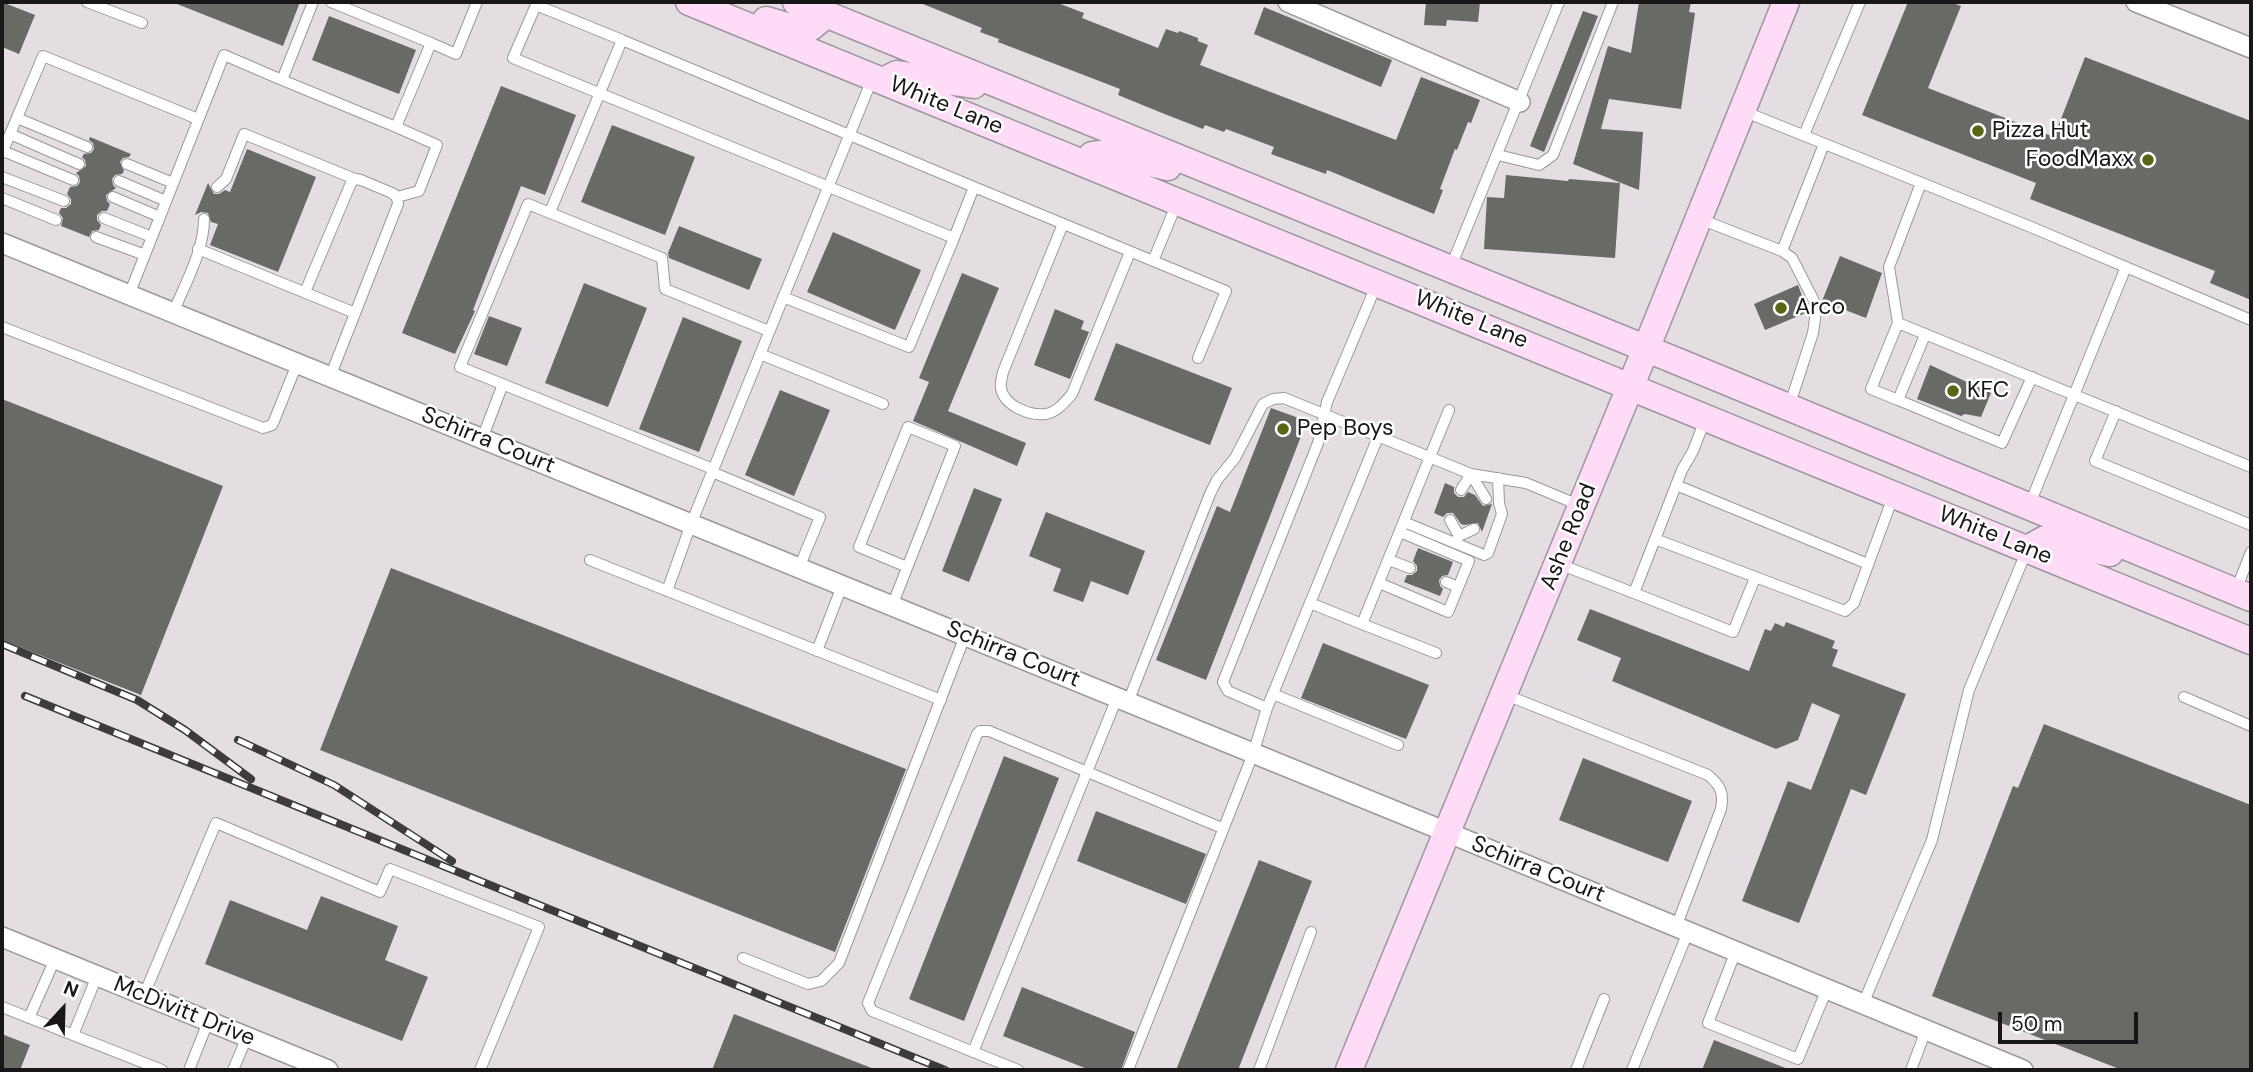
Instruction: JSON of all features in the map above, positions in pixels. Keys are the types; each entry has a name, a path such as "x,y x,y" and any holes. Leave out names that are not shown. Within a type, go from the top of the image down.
{"main road":[{"name":"White Lane","path":"689,2 2251,641"},
{"path":"701,2 793,28 810,28 829,8"},
{"name":"White Lane","path":"796,2 829,8 1018,92 2244,595"},
{"name":"Ashe Road","path":"1349,1070 1786,2"},
{"path":"879,79 897,74 1018,92"},
{"path":"1085,163 1092,155 1106,153 1248,186"},
{"path":"1895,494 2002,520 2029,506"},
{"path":"2027,549 2045,539 2176,567"},
{"path":"2201,621 2251,636"}],"street":[{"path":"1288,2 1520,102"},
{"path":"2136,2 2183,10 2251,48"},
{"name":"Schirra Court","path":"2,243 1736,951 1926,1030 2001,1066 2023,1070"},
{"name":"McDivitt Drive","path":"2,937 328,1070"}],"lane":[{"path":"87,2 142,23"},
{"path":"282,80 313,2"},
{"path":"331,2 456,54 477,2"},
{"path":"1450,269 1559,2"},
{"path":"1497,155 1539,165 1553,155 1613,2"},
{"path":"1804,135 1860,2"},
{"path":"954,238 513,58 536,5 1226,291 1198,358"},
{"path":"550,212 622,40"},
{"path":"396,127 431,43"},
{"path":"73,180 2,152 43,55 198,120"},
{"path":"129,295 224,55 437,145 419,191 397,197"},
{"path":"667,591 691,524 849,135 879,79"},
{"path":"1742,110 2251,320"},
{"path":"17,118 87,147"},
{"path":"10,134 79,164"},
{"path":"222,189 244,134 397,197 398,204 330,377"},
{"path":"1782,251 1824,144"},
{"path":"127,164 173,183"},
{"path":"2,177 64,201"},
{"path":"305,292 355,179"},
{"path":"119,181 166,201"},
{"path":"1921,183 1889,267 1898,323 1871,389 2002,443 2032,377"},
{"path":"783,297 909,347 974,187"},
{"path":"113,197 160,217"},
{"path":"2,198 56,220"},
{"path":"1153,261 1178,201"},
{"path":"769,331 666,289 662,258 528,204 460,367 820,517 799,568"},
{"path":"104,218 152,237"},
{"path":"1699,218 1782,251 1792,258 1813,299 1816,311 1813,333 1789,407"},
{"path":"173,314 208,220"},
{"path":"1063,224 1003,372 1000,388 1005,398 1019,409 1046,414 1058,408 1072,394 1130,252"},
{"path":"96,237 145,255"},
{"path":"198,250 355,313"},
{"path":"2029,506 2126,267"},
{"path":"1267,708 1228,691 1223,682 1318,443 1327,402 1378,282"},
{"path":"1898,323 2251,467"},
{"path":"2,327 263,428 272,425 297,364"},
{"path":"1898,400 1925,335"},
{"path":"760,354 883,404"},
{"path":"482,439 503,384"},
{"path":"973,1052 1087,772 1123,700 1210,494 1217,480 1235,458 1263,404 1284,398 1471,474 1526,483 1581,506"},
{"path":"1363,624 1449,410"},
{"path":"2116,411 2095,461 2251,525"},
{"path":"1634,593 1706,417"},
{"path":"892,606 907,568 955,446 908,427 859,547 907,568"},
{"path":"1128,1070 1253,754 1267,708 1377,437"},
{"path":"1461,490 1471,474"},
{"path":"1471,474 1476,495"},
{"path":"1471,474 1486,499"},
{"path":"1402,527 1457,540 1484,555 1488,552 1502,514 1498,478"},
{"path":"1676,485 1868,564"},
{"path":"1655,539 1845,611 1854,603 1895,494"},
{"path":"1450,520 1457,540"},
{"path":"1379,583 1448,612 1469,561 1402,527"},
{"path":"1457,540 1469,527"},
{"path":"1863,1004 1931,840 1969,690 2027,549"},
{"path":"2244,595 2251,552"},
{"path":"1389,559 1410,568"},
{"path":"590,560 941,700"},
{"path":"1558,564 1733,632 1755,578"},
{"path":"1446,582 1458,587"},
{"path":"817,651 842,586"},
{"path":"1310,603 1436,653"},
{"path":"743,958 808,984 821,981 833,972 845,950 965,636"},
{"path":"1273,694 1398,745"},
{"path":"1505,694 1708,775 1718,783 1723,795 1721,809 1682,929 1632,1070"},
{"path":"2184,697 2251,726"},
{"path":"1018,1070 872,1011 868,1003 974,739 981,731 989,731 1222,828"},
{"path":"144,995 216,823 380,892 390,869 539,927 480,1070"},
{"path":"1259,1070 1311,932"},
{"path":"1736,951 1708,1023 1798,1059 1827,989"},
{"path":"29,1018 55,959"},
{"path":"73,1035 97,976"},
{"path":"1576,1070 1604,999"},
{"path":"2,1007 162,1070"},
{"path":"189,1070 208,1022"},
{"path":"1911,1070 1926,1030"},
{"path":"233,1070 247,1037"}],"building":[{"path":"2,2 35,15 19,54 2,47"},
{"path":"172,2 300,2 283,46"},
{"path":"918,2 1055,2 1084,13 1082,18 1158,48 1166,29 1178,33 1179,31 1208,45 1200,65 1396,140 1421,77 1480,100 1471,123 1468,122 1457,150 1455,149 1434,214 1327,170 1326,174 1271,154 1274,147 1226,129 1224,132 1205,125 1203,129 1118,95 1120,89 998,42 999,39 980,32 982,28"},
{"path":"1426,2 1480,2 1478,22 1447,20 1446,26 1424,25"},
{"path":"1639,2 1691,2 1689,12 1695,13 1681,109 1609,99 1601,129 1643,132 1639,190 1573,164 1608,46 1631,53"},
{"name":"FoodMaxx","path":"1908,2 1950,2 1961,6 1928,88 2054,137 2085,57 2251,121 2251,300 2210,283 2215,271 2030,199 2036,183 1862,115"},
{"path":"1264,7 1392,60 1381,87 1254,34"},
{"path":"1583,11 1598,16 1544,152 1530,146"},
{"path":"329,16 416,50 399,94 312,60"},
{"path":"501,86 576,115 545,195 521,186 473,310 475,311 455,354 402,333"},
{"path":"612,125 695,157 665,235 581,202"},
{"path":"90,137 131,154 120,162 124,171 112,179 116,188 106,195 110,204 107,211 97,215 101,225 99,230 92,231 89,237 61,226 63,218 59,213 61,208 71,204 67,194 70,187 77,186 80,182 76,173 86,166 82,157 94,149"},
{"path":"247,149 316,177 278,272 210,245 218,224 211,222 208,213 195,215 208,183 214,194 225,190 230,192"},
{"path":"1506,175 1620,183 1615,258 1484,249 1487,197 1504,198"},
{"path":"679,226 762,259 749,290 669,258 668,253"},
{"path":"833,232 921,270 895,330 807,292"},
{"path":"1840,256 1882,273 1866,318 1822,301"},
{"path":"962,273 999,288 948,411 1026,443 1017,466 913,421 929,382 919,378"},
{"path":"584,283 647,308 608,407 545,383"},
{"name":"Arco","path":"1798,285 1808,312 1765,330 1754,304"},
{"path":"1055,309 1084,321 1081,329 1089,332 1070,379 1034,365"},
{"path":"489,316 522,328 507,366 474,354"},
{"path":"683,317 742,341 699,452 639,429"},
{"path":"1116,343 1232,388 1210,445 1094,400"},
{"name":"KFC","path":"1930,365 1991,393 1981,417 1965,414 1961,416 1917,399"},
{"path":"780,390 830,410 794,496 745,475"},
{"path":"2,399 223,486 141,695 2,640"},
{"path":"1271,408 1307,421 1206,680 1156,660 1217,506 1230,512"},
{"path":"1445,483 1454,487 1454,493 1458,497 1464,497 1468,492 1475,495 1483,506 1492,504 1482,532 1478,523 1461,524 1453,513 1447,513 1443,517 1434,513"},
{"path":"974,488 1002,499 969,582 942,571"},
{"path":"1046,512 1145,551 1128,595 1091,581 1083,602 1053,591 1061,569 1029,556"},
{"path":"1418,548 1453,562 1448,575 1439,580 1443,589 1440,596 1404,582 1407,575 1417,571 1413,561"},
{"path":"391,568 906,769 835,952 320,750"},
{"path":"1590,609 1749,671 1765,629 1771,631 1775,623 1784,627 1786,622 1835,641 1832,648 1838,650 1832,666 1906,694 1866,795 1851,789 1799,923 1742,901 1788,781 1811,790 1840,715 1812,703 1798,740 1776,749 1612,681 1621,658 1577,640"},
{"path":"1323,643 1429,685 1406,739 1301,698"},
{"path":"2044,724 2251,805 2251,1070 2122,1070 1932,996 2013,786 2018,788"},
{"path":"1004,756 1059,778 964,1021 909,999"},
{"path":"1583,758 1692,801 1668,862 1559,820"},
{"path":"1096,811 1206,854 1186,904 1077,861"},
{"path":"1259,860 1312,881 1238,1070 1176,1070"},
{"path":"321,896 398,926 385,960 428,977 402,1041 205,964 230,900 307,930"},
{"path":"1022,987 1135,1032 1121,1070 1090,1070 1003,1036"},
{"path":"734,1014 874,1069 874,1070 712,1070"},
{"path":"2,1034 30,1045 20,1070 2,1070"},
{"path":"1714,1040 1788,1069 1788,1070 1702,1070"}],"railway":[{"path":"2,644 137,700 185,730 251,779"},
{"path":"25,696 945,1070"},
{"path":"238,740 334,785 452,861"}],"place":[{"name":"Pizza Hut","path":"1978,131"},
{"name":"FoodMaxx","path":"2148,160"},
{"name":"Arco","path":"1781,308"},
{"name":"KFC","path":"1953,391"},
{"name":"Pep Boys","path":"1283,429"}]}
